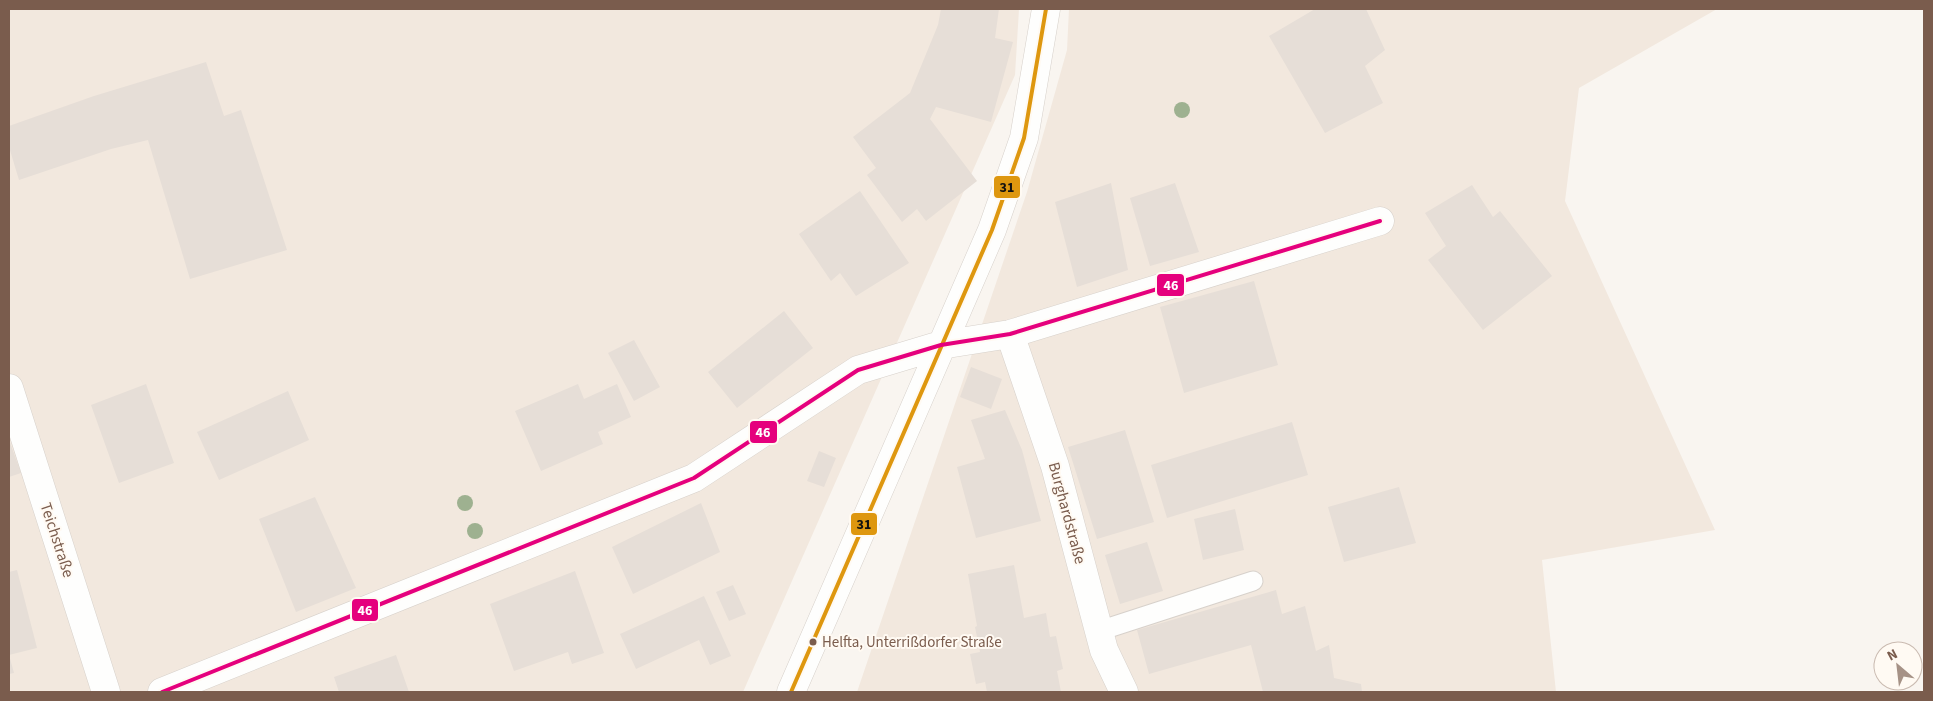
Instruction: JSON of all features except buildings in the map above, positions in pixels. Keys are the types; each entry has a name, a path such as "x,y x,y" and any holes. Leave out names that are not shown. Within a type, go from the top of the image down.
{"street":[{"path":"791,692 992,230 1024,138 1046,9"},
{"path":"162,692 694,478 858,370 941,345 1010,334 1380,221"},
{"name":"Burghardstraße","path":"1010,334 1055,466 1104,650 1124,692"},
{"name":"Teichstraße","path":"9,388 106,692"}],"lane":[{"path":"1099,631 1253,581"}],"shaded area":[{"path":"9,9 1019,9 1015,75 743,692 9,692"},
{"path":"1069,9 1717,9 1579,88 1565,201 1715,530 1542,560 1556,692 857,692 1027,192 1067,50"}],"transit line":[{"name":"31","path":"791,692 992,230 1024,138 1046,9"},
{"name":"46","path":"162,692 694,478 858,370 941,345 1010,334 1380,221"}],"place":[{"name":"Helfta, Unterrißdorfer Straße","path":"813,642"}]}
